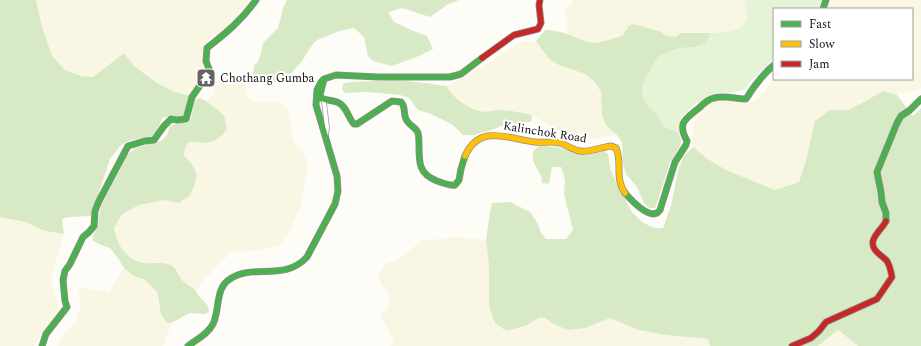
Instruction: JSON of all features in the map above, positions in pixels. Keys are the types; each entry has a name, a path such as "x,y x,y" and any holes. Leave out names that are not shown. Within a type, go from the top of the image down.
{"street":[{"path":"42,346 48,329 64,313 66,307 63,280 65,271 83,237 94,226 95,211 99,201 128,146 154,140 165,127 167,122 171,119 186,119 192,97 208,74 209,69 206,61 207,48 231,29 248,12 256,0"},
{"path":"188,346 212,325 216,314 220,293 228,279 246,272 289,269 300,264 307,257 335,204 338,196 338,176 318,114 316,101 316,90 324,79 336,75 378,77 450,77 461,74 514,35 538,29 541,23 539,5 540,0"},
{"name":"Kalinchok Road","path":"322,99 340,103 352,122 356,124 392,101 398,100 401,102 404,106 406,121 418,133 421,169 426,175 452,186 457,184 459,181 461,169 475,140 485,136 508,136 532,142 560,143 580,151 588,151 610,146 615,148 618,152 620,184 624,192 646,212 654,214 658,213 660,210 675,162 686,145 687,141 683,134 682,128 684,120 714,97 725,96 736,99 746,99 762,76 773,66"},
{"path":"324,79 320,95 324,102 327,127 326,139"},
{"path":"792,346 811,338 820,331 826,322 877,299 892,277 890,267 885,258 880,255 874,248 873,244 874,238 884,226 886,219 882,200 882,190 877,177 897,123 901,116 910,110 921,99"}],"shaded area":[{"path":"36,0 249,0 245,11 232,24 208,41 204,49 205,75 191,96 175,92 157,83 134,66 124,53 93,77 81,76 65,70 52,56 42,27"},
{"path":"572,0 744,0 747,17 743,26 727,32 680,33 676,37 668,36 659,31 629,26 622,36 617,36 596,43 580,40 568,34 565,10 566,7 570,6"},
{"path":"831,0 921,0 921,88 897,95 883,91 847,110 830,110 807,157 799,182 775,190 726,170 706,158 693,147 692,139 694,121 701,109 712,103 724,100 747,104 759,98 773,80 913,80 913,8 827,8"},
{"path":"536,41 549,59 559,65 585,74 595,81 601,92 602,115 606,125 617,135 593,139 579,139 562,133 532,115 499,110 482,112 471,108 450,92 446,86 493,60 520,42"},
{"path":"227,76 243,79 248,96 251,100 258,102 278,102 289,110 292,137 307,161 308,169 301,205 290,231 279,246 257,251 230,253 202,282 196,291 183,281 175,268 157,263 145,263 135,260 122,250 116,239 114,228 122,214 139,205 164,200 179,203 193,166 184,155 185,148 189,142 209,143 220,138 224,115 206,101 213,95 221,78"},
{"path":"0,217 25,222 45,231 64,234 51,279 59,310 33,346 0,346"},
{"path":"455,237 486,240 489,266 489,306 525,326 539,318 545,318 554,324 585,328 610,318 638,330 667,335 708,339 710,346 390,346 394,340 380,316 388,308 390,296 381,284 378,276 386,263 397,260 421,241"},
{"path":"124,268 134,276 145,280 157,292 158,303 166,321 171,323 163,346 57,346 66,332 75,323 81,305 79,287 109,292"},
{"path":"838,330 858,346 818,346"}],"green space":[{"path":"0,0 36,0 42,27 52,56 65,70 81,76 93,77 124,53 134,66 157,83 175,92 191,96 183,116 162,118 157,132 152,136 129,141 121,145 110,159 91,216 69,217 62,219 64,234 45,231 25,222 0,217"},
{"path":"287,0 459,0 447,5 430,17 402,8 388,12 394,22 427,36 433,49 419,56 392,66 373,61 368,56 364,37 354,28 339,31 317,40 289,76 276,82 260,84 255,82 253,76 254,65 258,62 263,43 278,28 283,8"},
{"path":"744,0 823,0 819,8 773,8 773,60 749,83 745,89 734,92 712,94 695,104 681,117 679,133 664,127 658,115 649,108 643,97 642,87 658,57 680,48 695,47 706,43 711,33 727,32 738,29 745,22 747,16"},
{"path":"633,24 659,31 668,36 676,37 680,33 711,33 706,43 695,47 680,48 658,57 642,87 643,97 649,108 658,115 664,127 679,133 681,140 680,146 670,162 655,208 649,208 644,203 637,187 626,174 623,164 622,142 606,125 602,115 601,92 595,82 585,74 559,65 549,59 536,41 545,30 561,32 588,42 597,43 622,36 629,26"},
{"path":"398,80 446,86 461,102 475,110 485,112 507,110 532,115 531,122 504,125 474,135 463,135 453,125 431,114 418,110 409,98 400,95 368,92 345,93 342,89 344,83"},
{"path":"883,91 897,95 913,116 921,108 921,346 858,346 838,330 818,346 710,346 708,339 667,335 638,330 610,318 585,328 568,330 545,318 539,318 525,326 506,331 495,323 489,306 489,266 486,240 492,203 510,202 530,212 538,224 541,233 546,239 566,239 573,230 564,194 565,180 561,167 552,167 549,184 542,183 541,176 533,161 533,151 539,146 557,147 578,154 603,151 608,154 610,168 632,212 642,222 654,228 663,228 671,206 678,171 683,157 693,147 706,158 726,170 775,190 799,182 807,157 815,121 830,110 848,110"},
{"path":"200,98 224,115 227,129 215,141 206,143 189,142 185,148 184,155 193,166 197,175 194,187 189,196 179,203 164,200 139,205 122,214 114,228 120,246 124,252 134,260 140,262 165,263 171,265 182,280 194,289 209,309 209,312 205,314 190,313 171,323 166,322 161,314 157,292 145,280 134,276 124,268 110,248 92,240 101,207 127,155 135,148 161,141 167,135 170,126 179,123 188,123 191,118 195,100"}],"traffic: fast":[{"path":"42,346 46,334 67,307 63,280 65,271 83,237 94,226 95,211 99,201 128,146 154,140 171,119 186,119 192,97 208,74 209,69 206,61 207,48 239,20 256,0"},
{"path":"823,8 826,0"},
{"path":"188,346 211,328 215,318 220,294 225,283 239,274 249,272 279,271 289,269 298,264 307,257 335,204 338,191 337,176 316,105 317,90 324,79 336,75 378,77 450,77 461,74 482,58"},
{"path":"625,193 634,203 645,211 653,214 657,213 660,210 675,162 686,145 687,141 683,130 686,119 706,102 712,99 718,97 746,99 758,81 773,66"},
{"path":"324,79 320,95 321,98 337,102 342,105 354,124 357,124 392,101 401,102 408,123 416,129 418,133 419,158 421,167 423,171 431,178 446,184 455,185 459,180 465,156"},
{"path":"886,221 886,213 882,202 877,172 901,116 910,110 921,99"}],"traffic: slow":[{"path":"465,156 471,146 478,139 487,136 505,136 535,142 557,142 580,151 590,151 612,146 616,148 618,154 619,176 625,193"}],"traffic: jam":[{"path":"482,58 514,35 538,29 541,23 539,5 540,0"},
{"path":"792,346 811,338 826,322 877,299 892,277 887,261 875,250 873,244 875,235 886,221"}],"place":[{"name":"Chothang Gumba","path":"206,78"}]}
